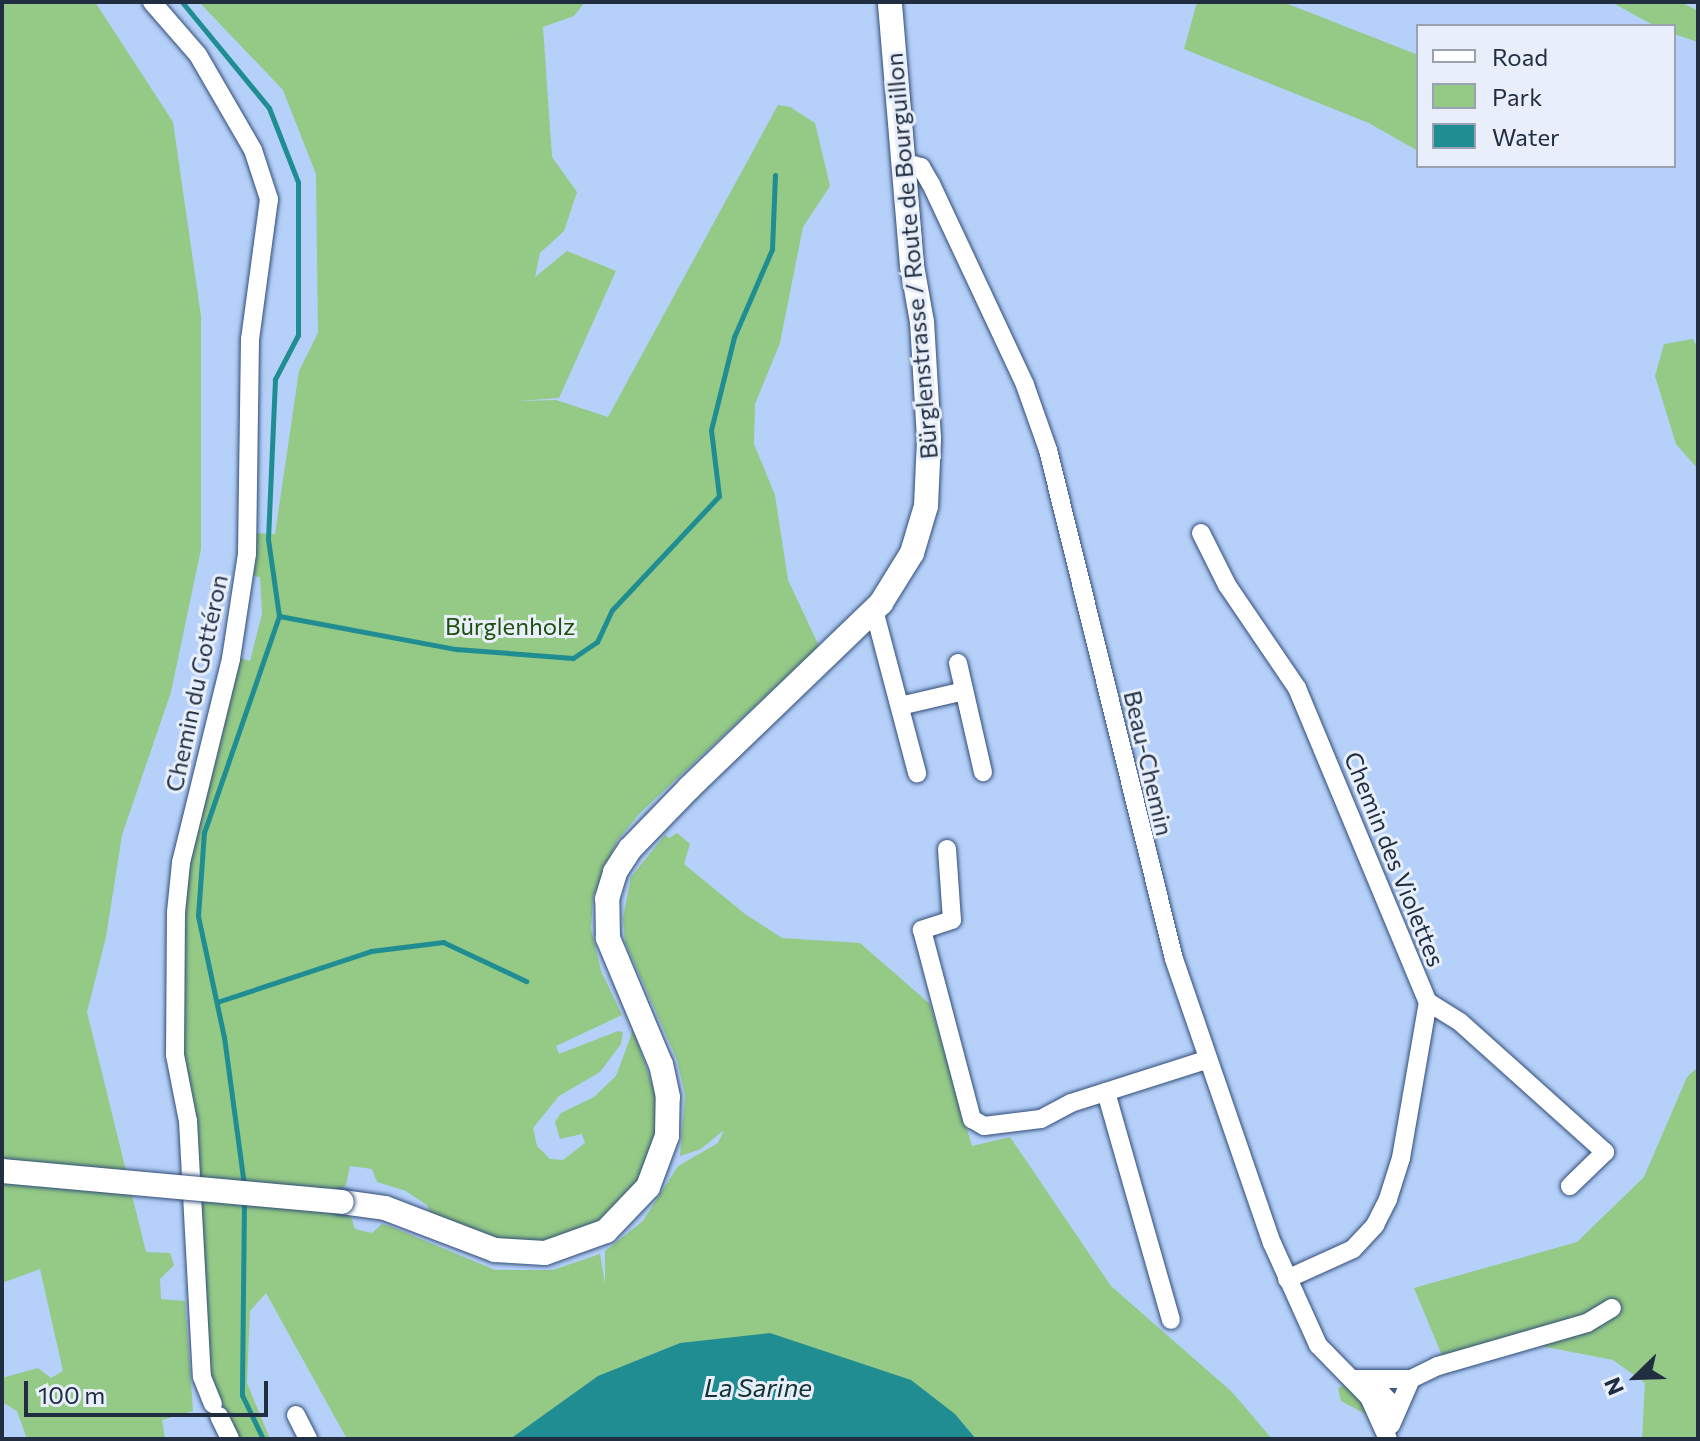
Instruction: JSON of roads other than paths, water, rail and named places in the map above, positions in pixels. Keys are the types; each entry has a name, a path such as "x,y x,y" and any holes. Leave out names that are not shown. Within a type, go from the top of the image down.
{"main road":[{"name":"Bürglenstrasse / Route de Bourguillon","path":"2,1171 385,1208 495,1250 526,1254 586,1242 623,1218 648,1187 662,1156 669,1117 661,1065 608,938 607,899 615,872 630,849 690,787 874,610 912,553 929,477 922,322 902,162 890,2"}],"street":[{"name":"Chemin du Gottéron","path":"152,2 198,55 253,150 269,199 250,339 247,554 231,659 181,863 176,912 175,1055 191,1163 202,1377 230,1439"},
{"name":"Beau-Chemin","path":"902,162 921,167 937,195 1025,385 1043,437 1138,825 1206,1060 1287,1279 1318,1345 1355,1379 1388,1437"},
{"name":"Chemin des Violettes","path":"1201,533 1227,585 1297,688 1428,1002 1460,1022 1605,1152 1570,1186"},
{"path":"874,610 917,773"},
{"path":"958,663 983,772"},
{"path":"900,706 964,691"},
{"path":"947,849 952,920 922,930 972,1119 984,1126 1013,1125 1206,1060"},
{"path":"1287,1279 1353,1249 1375,1225 1388,1199 1401,1158 1428,1002"},
{"path":"1106,1092 1171,1320"},
{"path":"1355,1379 1411,1379 1451,1362 1577,1326 1612,1308"},
{"name":"Beau-Chemin","path":"1388,1437 1411,1379"},
{"path":"296,1415 308,1439"}],"water":[{"name":"La Sarine","path":"770,1333 911,1380 955,1414 976,1439 510,1439 598,1376 680,1343"}],"waterway":[{"path":"182,2 269,108 298,182 298,335 275,379 268,539 279,616 204,832 198,916 224,1037 244,1185"},
{"path":"279,616 456,649 573,658 597,642 612,610 719,496 711,430 734,337 772,249 775,175"},
{"path":"217,1002 371,951 443,942 526,981"},
{"path":"244,1199 242,1395 263,1439"}],"park label":[{"name":"Bürglenholz","path":"510,626"}]}
